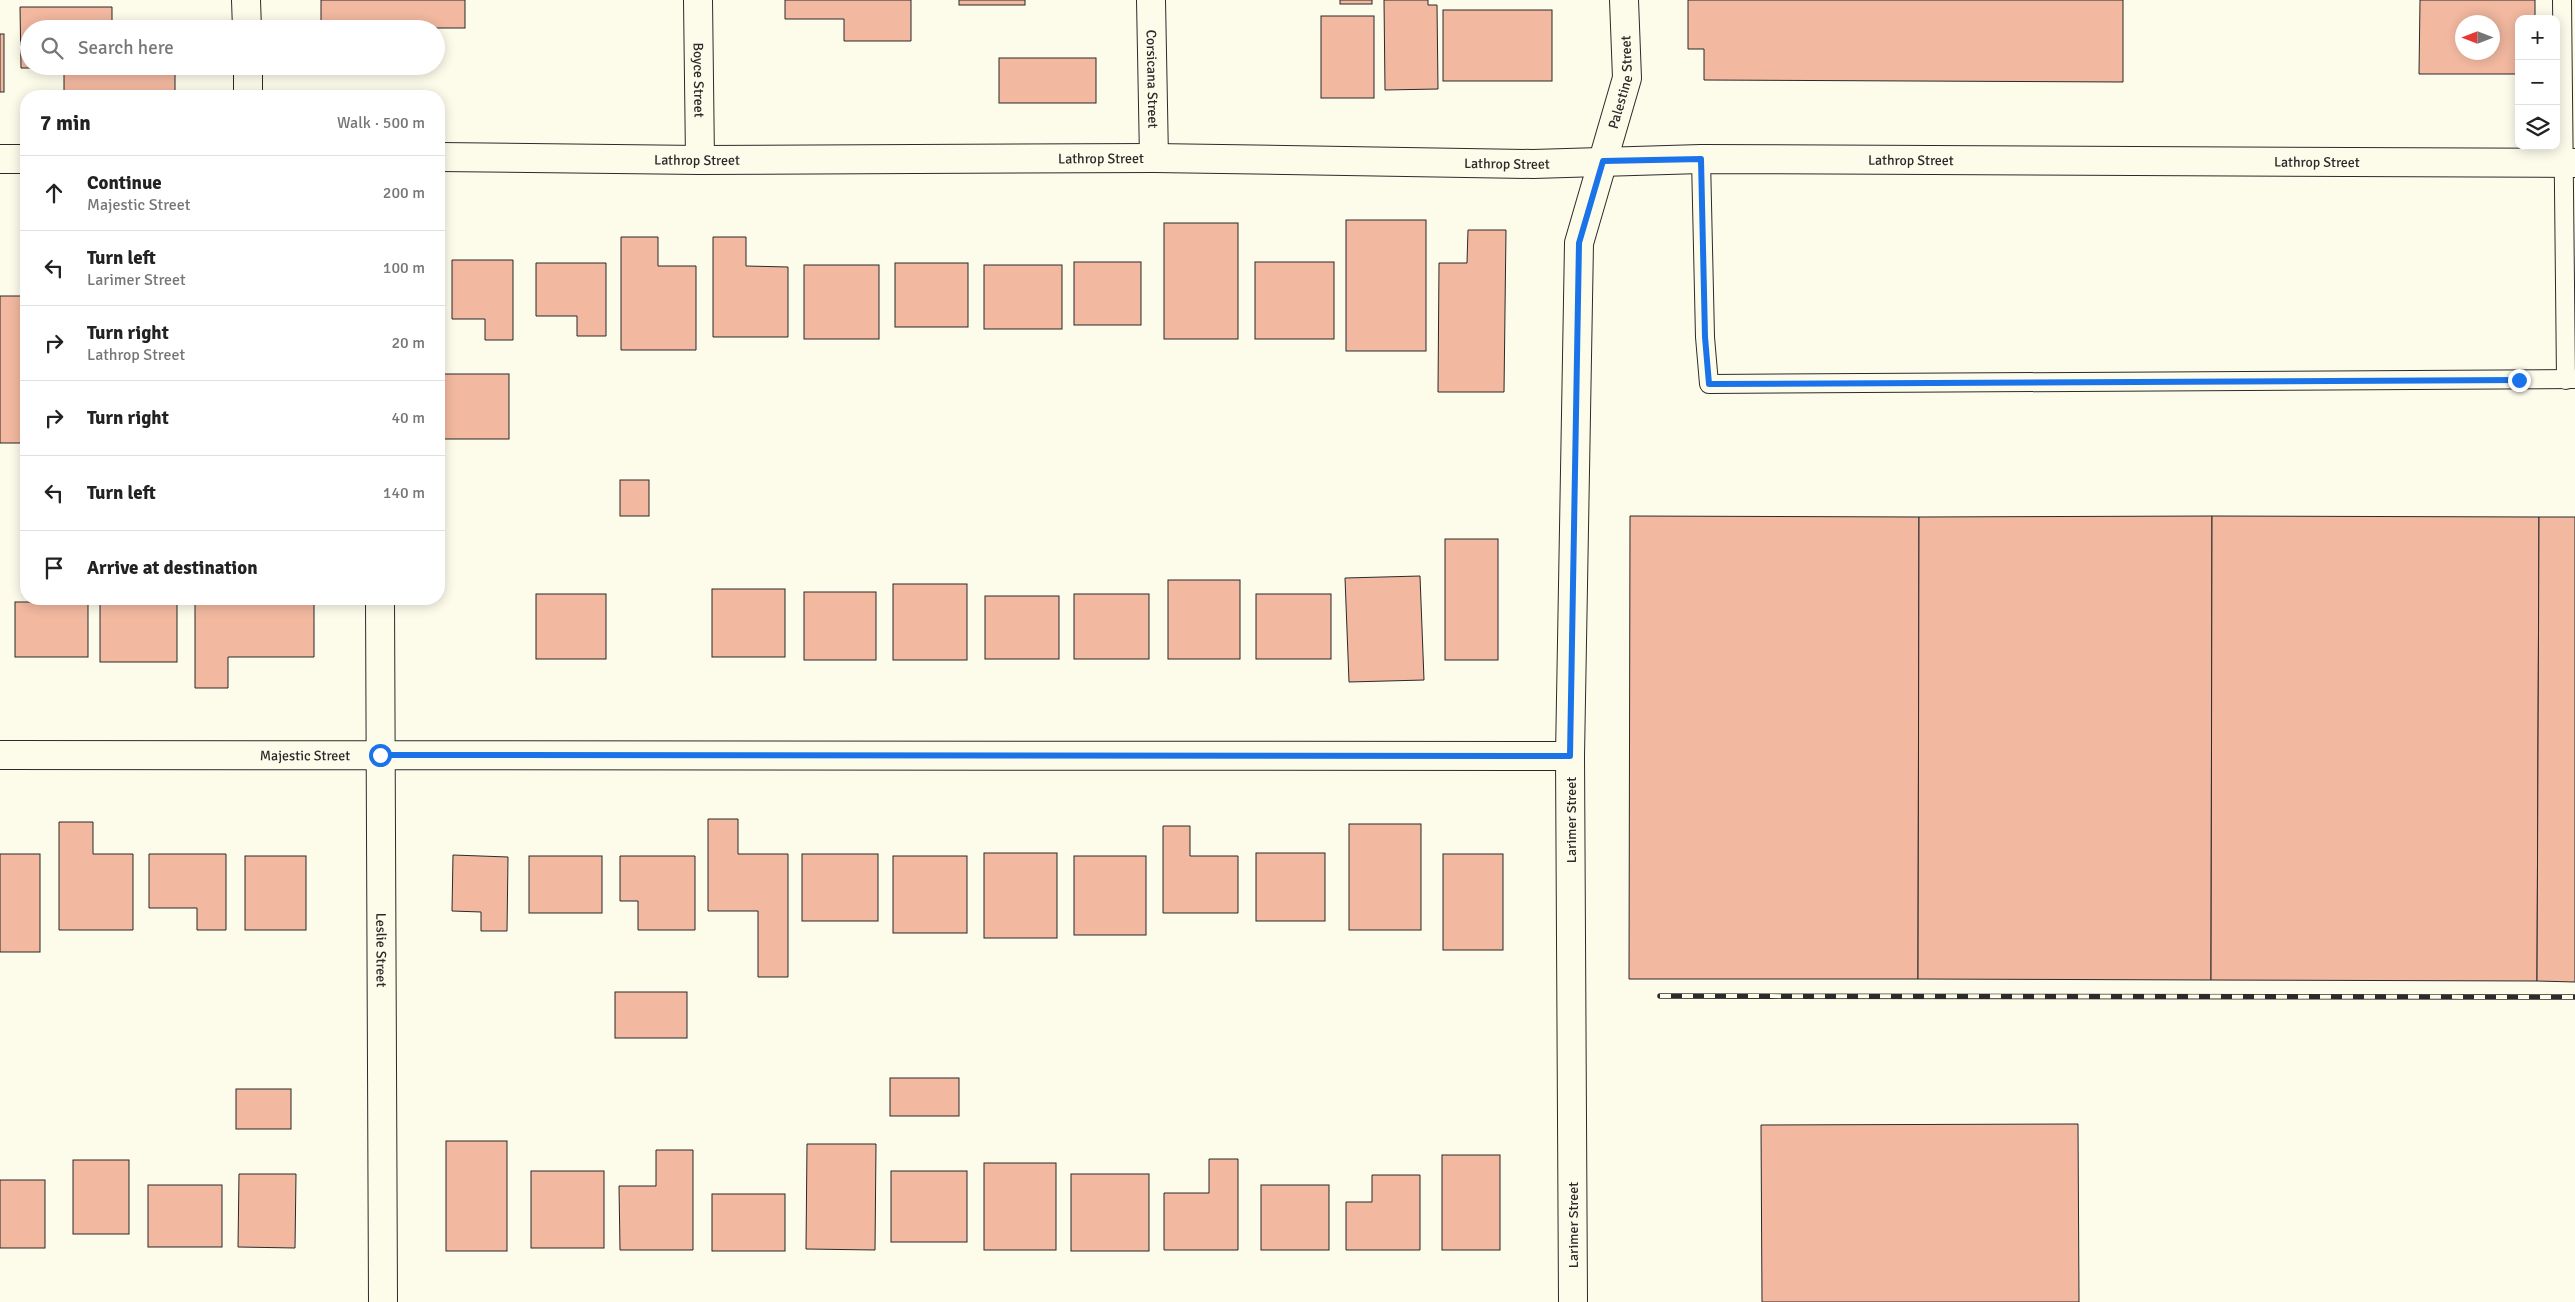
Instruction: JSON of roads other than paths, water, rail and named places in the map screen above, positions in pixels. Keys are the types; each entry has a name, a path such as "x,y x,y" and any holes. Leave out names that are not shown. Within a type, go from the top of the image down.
{"street":[{"path":"246,0 247,20"},
{"name":"Boyce Street","path":"698,0 700,160"},
{"name":"Corsicana Street","path":"1151,0 1154,158"},
{"name":"Palestine Street","path":"1603,161 1627,78 1624,0"},
{"path":"248,75 248,90"},
{"name":"Lathrop Street","path":"445,157 700,160 1154,158 1533,164 1701,159 2569,163"},
{"path":"0,159 20,159"},
{"name":"Larimer Street","path":"1573,1302 1570,756 1579,243 1603,161"},
{"name":"Leslie Street","path":"380,605 383,1302"},
{"name":"Majestic Street","path":"0,755 1570,756"}],"lane":[{"path":"1701,159 1705,337 1709,384 2571,379 2569,163 2562,0"}],"railway":[{"path":"1660,996 2575,997"}]}
